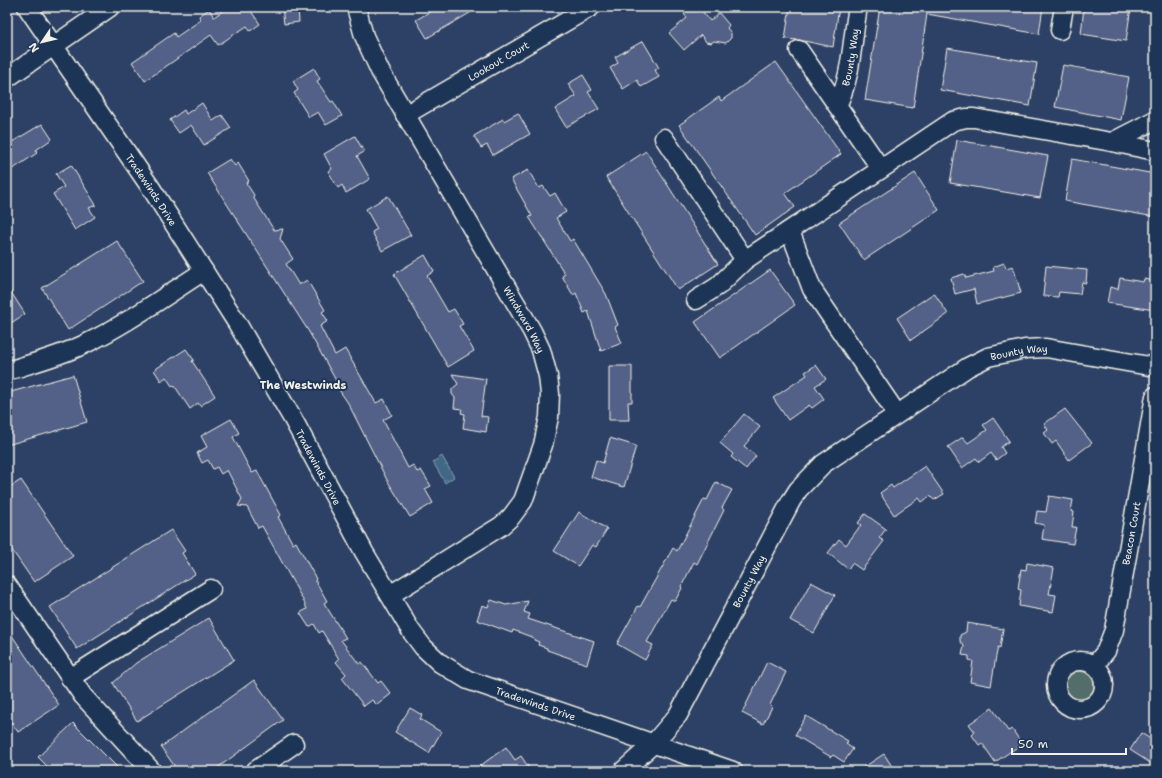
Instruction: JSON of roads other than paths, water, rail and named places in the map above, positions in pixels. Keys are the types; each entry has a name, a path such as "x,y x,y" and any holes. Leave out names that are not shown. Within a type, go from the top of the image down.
{"street":[{"name":"Tradewinds Drive","path":"27,7 123,146 204,271 272,382 364,552 417,640 440,663 458,675 733,771"},
{"path":"7,78 110,7"},
{"name":"Windward Way","path":"356,7 364,36 372,54 405,115 532,331 547,370 550,394 548,428 528,489 523,500 511,517 501,526 390,595"},
{"name":"Lookout Court","path":"405,115 591,7"},
{"name":"Bounty Way","path":"837,105 842,95 845,82 858,7"},
{"path":"1060,30 1064,7"},
{"name":"Bounty Way","path":"799,50 881,169"},
{"path":"696,300 718,286 745,260 953,121 966,118 1112,142 1155,151"},
{"path":"1112,142 1155,120"},
{"path":"664,138 745,260"},
{"path":"790,231 812,289 897,414"},
{"path":"7,371 51,358 86,343 130,319 204,271"},
{"name":"Bounty Way","path":"623,771 653,744 678,715 798,490 822,464 968,367 1002,353 1025,348 1046,348 1155,367"},
{"name":"Beacon Court","path":"1094,666 1106,650 1114,630 1155,396"},
{"path":"7,585 70,678 92,707 152,771"},
{"path":"70,678 211,589"},
{"path":"256,771 294,744"}],"water":[{"path":"442,456 454,477 445,483 433,462"}],"district":[{"name":"The Westwinds","path":"303,385"}]}
